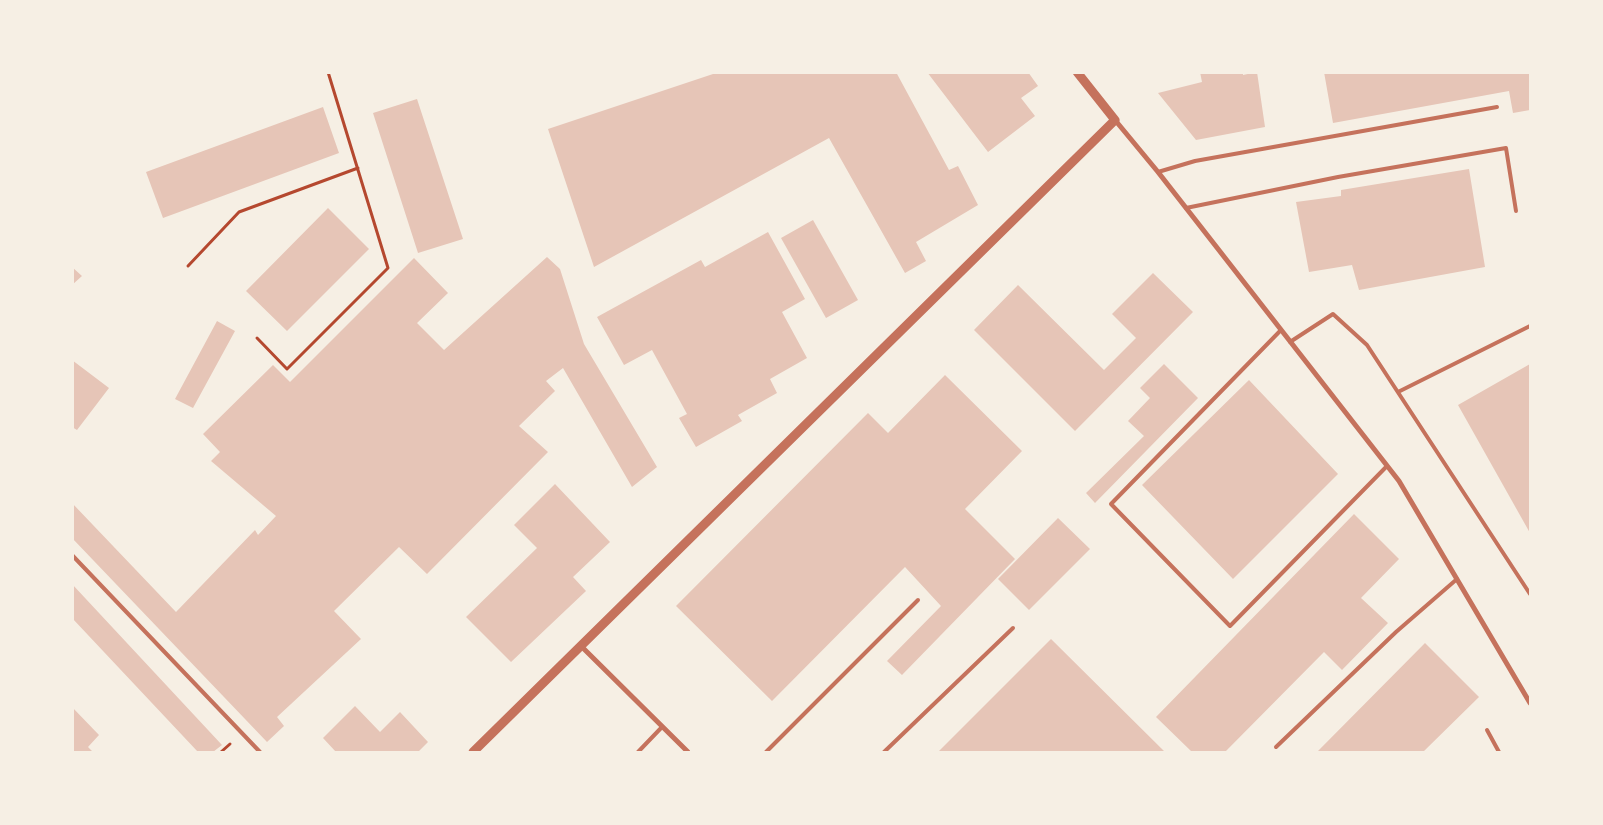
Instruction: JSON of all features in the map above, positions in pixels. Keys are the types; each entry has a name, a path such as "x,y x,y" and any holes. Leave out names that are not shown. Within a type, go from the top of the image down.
{"street":[{"path":"1077,72 1158,172 1399,481 1530,703"},
{"path":"473,752 1115,120"},
{"path":"582,646 688,752"}],"lane":[{"path":"1158,172 1195,161 1497,107"},
{"path":"1186,208 1338,176 1506,148 1516,211"},
{"path":"1290,342 1333,314 1367,345 1530,594"},
{"path":"1398,392 1530,326"},
{"path":"1281,330 1111,504 1230,626 1387,466"},
{"path":"72,555 260,752"},
{"path":"1276,747 1396,632 1457,579"},
{"path":"766,752 918,600"},
{"path":"884,752 1012,628"},
{"path":"638,752 662,727"},
{"path":"1486,730 1499,752"}],"path":[{"path":"257,338 287,369 388,268 328,72"},
{"path":"188,266 239,212 358,168"}],"building":[{"path":"719,72 896,72 949,170 958,166 978,205 916,242 926,261 905,273 829,138 594,267 548,129"},
{"path":"927,72 1028,72 1038,86 1021,98 1035,116 988,152"},
{"path":"1200,72 1243,72 1243,75 1257,72 1265,127 1196,140 1158,93 1202,82"},
{"path":"1324,72 1530,72 1530,110 1513,113 1509,91 1333,123"},
{"path":"417,99 463,239 418,253 373,113"},
{"path":"323,107 339,153 163,218 146,172"},
{"path":"1469,169 1485,267 1359,290 1352,265 1309,272 1296,202 1341,196 1341,190"},
{"path":"328,208 369,249 287,331 246,291"},
{"path":"813,220 858,300 826,318 781,238"},
{"path":"768,232 805,299 782,312 807,358 770,379 777,393 738,415 742,421 696,447 679,418 687,414 652,350 624,365 597,317 701,260 705,267"},
{"path":"547,257 560,269 584,344 657,467 632,487 563,368 546,381 555,391 519,426 548,452 427,574 399,547 334,611 361,639 277,717 284,726 267,742 72,538 72,503 176,612 255,530 258,535 276,516 211,461 220,452 203,434 273,365 290,382 414,258 448,293 417,323 444,350"},
{"path":"72,267 82,276 72,285"},
{"path":"1153,273 1193,312 1075,431 974,330 1018,285 1104,370 1136,338 1112,314"},
{"path":"217,321 235,331 193,408 175,399"},
{"path":"72,360 109,388 77,430 72,427"},
{"path":"1164,364 1198,398 1095,503 1086,493 1144,436 1128,421 1150,398 1140,388"},
{"path":"1530,364 1530,533 1458,405"},
{"path":"945,375 1022,451 965,509 1015,559 902,675 887,661 941,606 905,567 772,701 676,606 868,413 888,433"},
{"path":"1249,380 1338,474 1233,579 1142,485"},
{"path":"555,484 610,542 573,577 586,591 511,662 466,617 537,548 514,525"},
{"path":"1354,514 1399,559 1361,598 1388,623 1342,670 1324,652 1225,752 1192,752 1156,717"},
{"path":"1058,518 1090,549 1029,610 998,579"},
{"path":"72,584 222,745 213,752 198,752 72,618"},
{"path":"1051,639 1165,752 938,752"},
{"path":"1425,643 1479,697 1423,752 1319,752 1318,751"},
{"path":"355,706 380,732 400,712 428,742 418,752 336,752 323,738"},
{"path":"72,707 99,735 88,747 93,752 72,752"}]}
